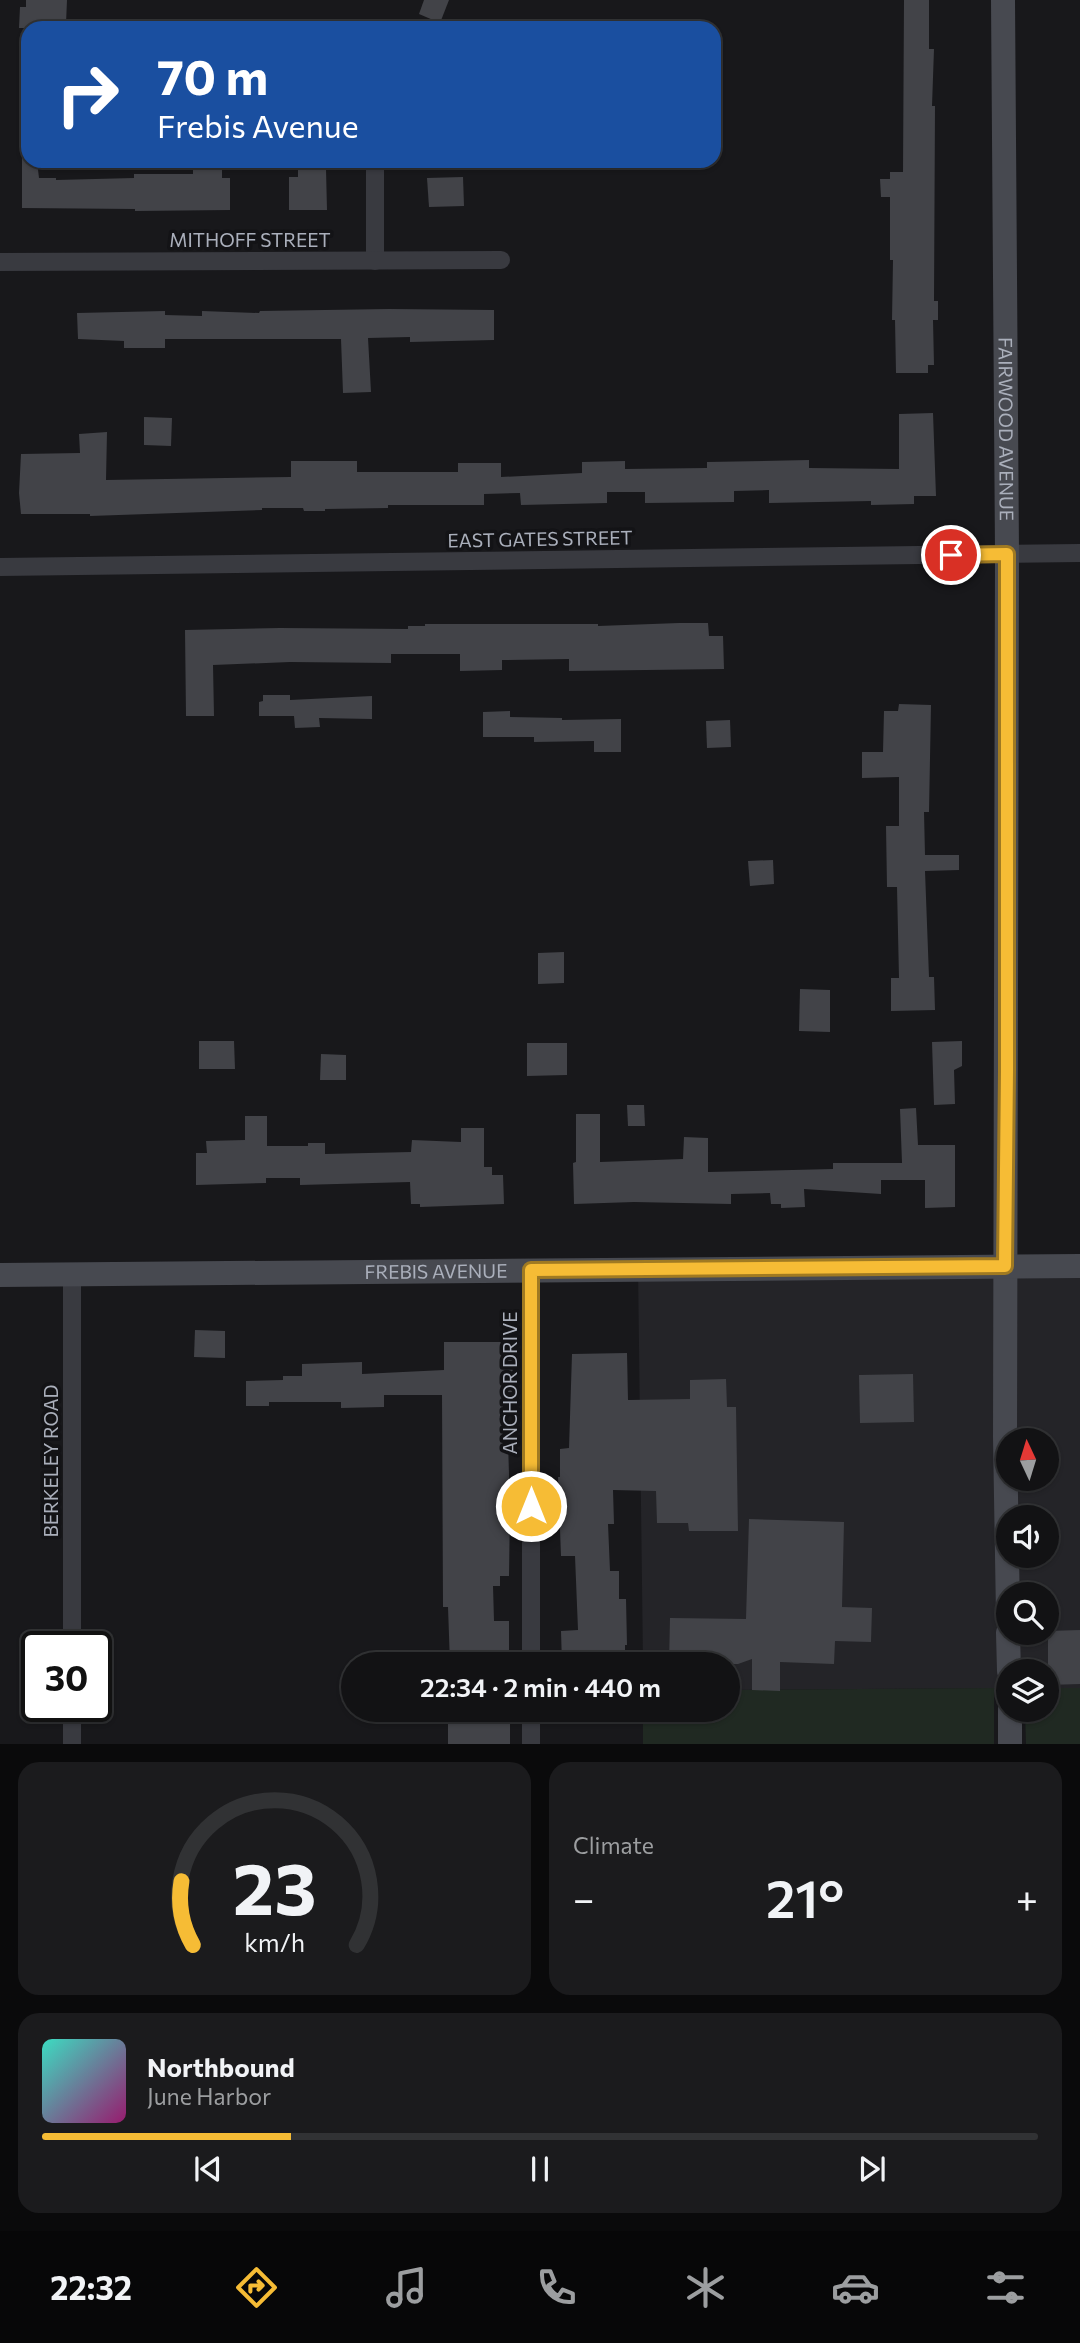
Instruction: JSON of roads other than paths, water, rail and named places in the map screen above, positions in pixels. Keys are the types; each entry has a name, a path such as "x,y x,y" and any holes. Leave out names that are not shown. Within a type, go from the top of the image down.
{"street":[{"name":"FAIRWOOD AVENUE","path":"1003,0 1007,554 1005,1266 1008,1582"},
{"path":"374,168 375,261"},
{"name":"MITHOFF STREET","path":"0,262 500,260"},
{"name":"EAST GATES STREET","path":"0,567 1080,554"},
{"name":"FREBIS AVENUE","path":"0,1275 1080,1266"},
{"name":"ANCHOR DRIVE","path":"531,1270 531,1652"},
{"name":"BERKELEY ROAD","path":"72,1275 72,1631"},
{"path":"72,1722 72,1744"},
{"path":"531,1722 531,1744"},
{"path":"1010,1722 1010,1744"}]}
